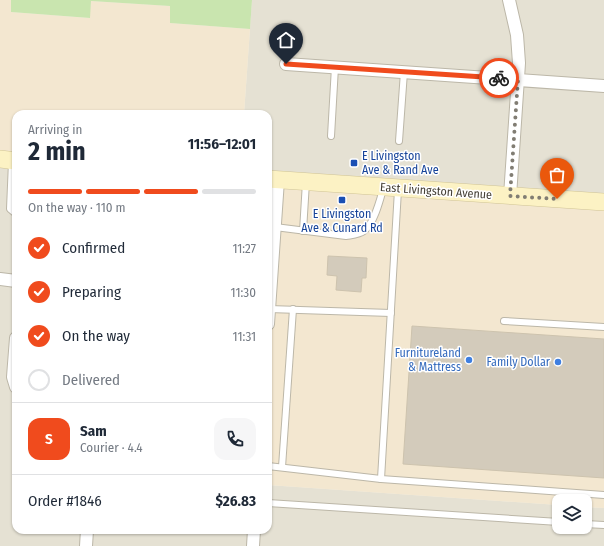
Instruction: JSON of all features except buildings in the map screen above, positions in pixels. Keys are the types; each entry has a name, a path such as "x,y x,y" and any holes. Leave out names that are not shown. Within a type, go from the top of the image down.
{"main road":[{"name":"East Livingston Avenue","path":"273,179 604,202"}],"street":[{"path":"509,0 519,49 510,196"},
{"path":"286,64 604,86"},
{"path":"272,258 274,227 273,179"},
{"path":"0,279 12,280"},
{"path":"86,546 87,534"},
{"path":"253,546 254,534"}],"lane":[{"path":"331,136 336,67"},
{"path":"399,140 404,72"},
{"path":"9,160 10,209 12,211"},
{"path":"303,231 306,182"},
{"path":"274,227 346,236 355,235 365,231 391,188"},
{"path":"381,479 391,313 391,188"},
{"path":"272,305 293,309 391,313"},
{"path":"282,467 293,309"},
{"path":"504,321 604,327"},
{"path":"272,466 381,479 604,495"},
{"path":"272,503 552,522"},
{"path":"592,524 604,525"}],"shaded area":[{"path":"0,0 11,0 11,12 89,18 91,1 171,6 170,23 250,29 244,110 12,110 12,158 0,157"},
{"path":"252,0 604,0 604,202 272,179 272,110 244,110"},
{"path":"0,157 12,158 12,534 272,534 272,485 552,505 552,534 592,534 592,507 604,508 604,546 0,546"},
{"path":"272,179 604,202 604,508 592,507 592,494 552,494 552,505 272,485"}],"green space":[{"path":"11,0 252,0 250,29 170,23 170,6 91,1 90,18 11,12"}],"way so far":[{"path":"499,78 518,79 510,196 557,199"}],"place":[{"name":"E Livingston Ave & Rand Ave","path":"354,163"},
{"name":"E Livingston Ave & Cunard Rd","path":"342,200"},
{"name":"Furnitureland & Mattress","path":"469,360"},
{"name":"Family Dollar","path":"558,362"}],"route":[{"path":"286,64 499,78"}]}
